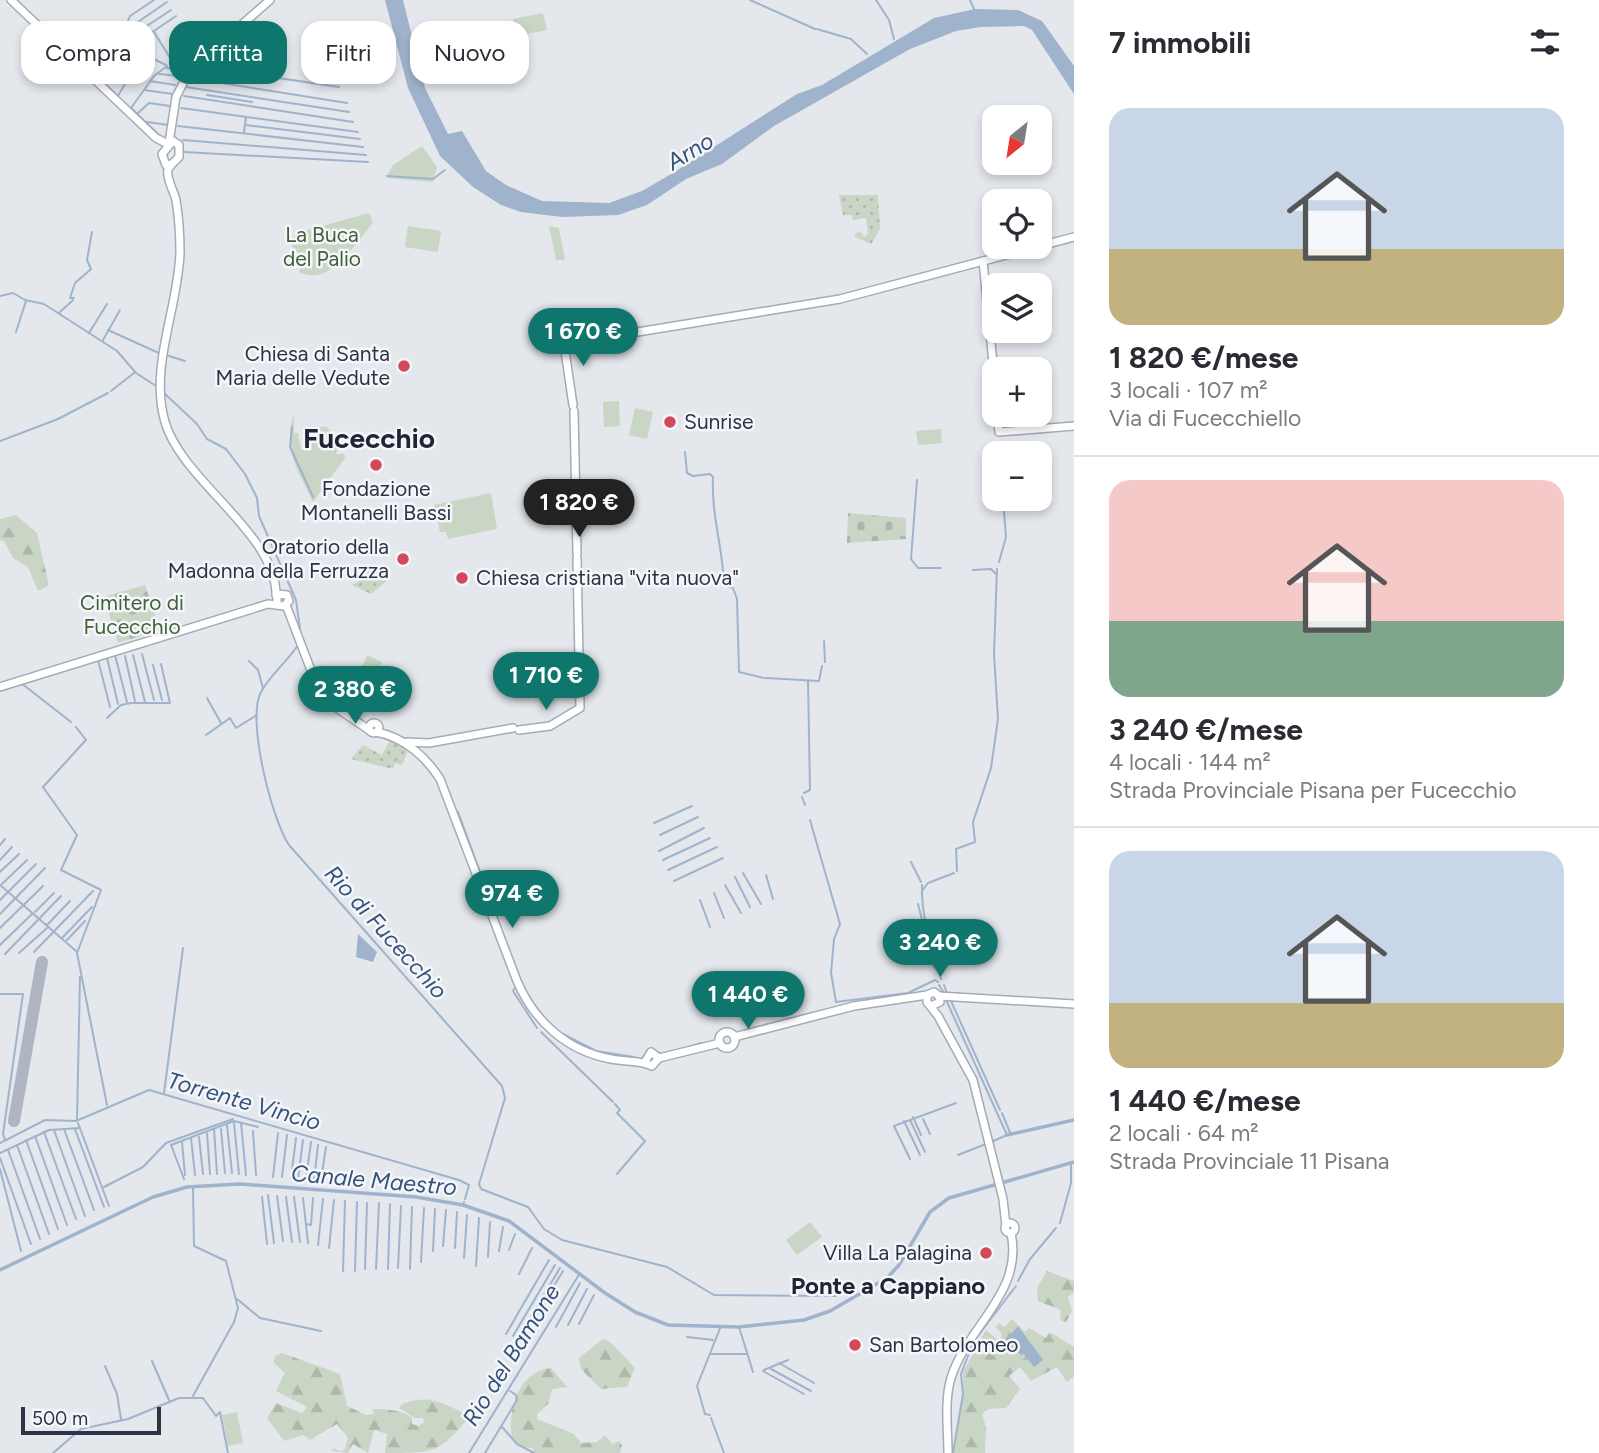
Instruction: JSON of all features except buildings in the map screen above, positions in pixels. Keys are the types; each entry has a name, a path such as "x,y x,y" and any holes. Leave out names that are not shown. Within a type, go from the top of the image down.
{"main road":[{"path":"11,0 156,138 169,144 178,144"},
{"path":"170,183 162,165 162,155 169,144 173,129 176,97 192,66 270,0"},
{"path":"173,129 179,157 167,172 176,201 180,255 160,389 164,420 176,448 247,531 274,582 278,601 289,617 324,696 341,711 419,753 427,760 443,785 517,981 534,1012 556,1034 579,1049 615,1060 646,1060 654,1065 659,1058 719,1041 721,1033 735,1039 854,1006 912,999 933,1001 951,998 1074,1004"},
{"path":"156,138 164,164 171,165"},
{"path":"1052,242 1074,237"},
{"path":"419,753 439,742 550,726 576,713 581,704 578,683 573,408 564,344 840,299 990,259"},
{"path":"983,261 992,357"},
{"path":"998,427 999,432 1074,426"},
{"path":"0,687 278,601"},
{"path":"394,738 426,747"},
{"path":"426,747 427,760"},
{"path":"933,1001 938,1016 973,1080 1009,1225 1013,1262 1008,1282 951,1378 948,1453"}],"green space":[{"path":"543,13 547,30 529,34 529,21 513,19"},
{"path":"422,146 437,167 433,182 386,178 393,165"},
{"path":"839,195 878,195 880,229 871,244 855,237 855,233 861,232 864,237 868,234 866,218 853,220 852,215 843,215"},
{"name":"La Buca del Palio","path":"369,213 373,223 341,261 321,274 299,272 304,259 293,248 291,239 297,233"},
{"path":"408,226 441,231 438,252 405,247"},
{"path":"549,226 559,228 565,260 556,260"},
{"path":"619,401 620,426 604,427 603,402"},
{"path":"635,408 653,412 647,439 629,435"},
{"path":"294,414 294,433 298,433 301,450 307,449 307,426 327,427 336,438 342,439 336,454 344,454 345,458 313,502 293,460 290,439"},
{"path":"941,429 942,443 918,445 916,431"},
{"path":"491,493 497,529 448,539 446,532 440,532 434,505"},
{"path":"848,513 906,518 906,539 847,543"},
{"path":"16,515 37,533 49,585 38,591 28,567 13,558 4,541 0,540 0,519"},
{"path":"367,568 377,569 377,576 390,578 371,594 352,585 358,582"},
{"name":"Cimitero di Fucecchio","path":"145,585 160,630 118,643 104,597"},
{"path":"367,655 382,662 372,684 357,678"},
{"path":"390,740 408,750 402,765 395,763 393,769 351,759 363,745 382,755"},
{"path":"810,1222 822,1237 797,1255 786,1240"},
{"path":"1047,1271 1074,1281 1074,1293 1068,1297 1072,1311 1066,1322 1060,1320 1061,1310 1038,1301 1037,1288"},
{"path":"1012,1319 1025,1332 1029,1328 1046,1338 1050,1332 1074,1347 1074,1376 1067,1382 1057,1367 1031,1381 1020,1367 1009,1376 1020,1389 1006,1408 988,1409 982,1414 986,1427 985,1453 953,1453 963,1393 963,1372 986,1330 999,1341 1002,1334 996,1327 999,1323 1005,1327"},
{"path":"603,1339 611,1343 635,1368 627,1387 601,1389 581,1369 579,1358"},
{"path":"282,1353 340,1374 347,1406 366,1415 374,1414 372,1409 392,1410 407,1415 412,1418 412,1424 419,1426 424,1422 423,1418 415,1418 399,1408 412,1401 428,1400 442,1403 467,1415 467,1420 441,1445 425,1451 385,1453 387,1434 374,1430 368,1453 353,1444 348,1453 331,1451 334,1448 341,1452 345,1449 348,1438 337,1424 310,1440 303,1435 284,1441 267,1418 276,1403 302,1413 307,1407 276,1391 285,1373 273,1362 275,1356"},
{"path":"551,1368 567,1387 552,1389 548,1404 537,1414 537,1419 574,1434 581,1443 597,1442 605,1435 612,1444 619,1441 622,1445 620,1453 533,1453 533,1448 523,1447 512,1439 511,1416 523,1384 531,1376"},
{"path":"237,1412 243,1443 228,1446 222,1415"}],"water":[{"name":"Arno","path":"385,0 403,0 410,28 410,84 424,84 448,134 462,131 486,171 506,185 542,201 609,203 642,191 797,94 822,85 934,18 975,9 1018,10 1042,21 1074,66 1074,94 1032,30 1024,26 981,27 956,31 910,49 774,126 722,164 686,179 647,205 618,215 562,217 521,212 501,205 473,187 440,156 408,88 396,42 396,21 390,21"},
{"path":"358,934 377,952 373,962 356,957"},
{"path":"1018,1326 1043,1360 1034,1367 1024,1354 1021,1355 1005,1341"}],"waterway":[{"path":"154,0 130,16 124,31 112,41 112,46 94,74 118,96 132,71 152,58 166,65"},
{"path":"750,0 815,29"},
{"path":"876,0 889,20 894,39"},
{"path":"970,0 974,9"},
{"path":"139,21 167,2"},
{"path":"154,21 171,10"},
{"path":"155,30 176,16"},
{"path":"817,29 851,39 867,54"},
{"path":"155,34 169,56"},
{"path":"160,136 131,108 154,76 167,66"},
{"path":"159,74 169,75"},
{"path":"287,79 339,87"},
{"path":"155,82 175,85"},
{"path":"228,84 347,103"},
{"path":"186,87 349,112"},
{"path":"144,90 173,94"},
{"path":"207,95 252,102"},
{"path":"184,96 353,122"},
{"path":"137,114 149,103 170,106"},
{"path":"181,108 358,132"},
{"path":"244,132 246,117"},
{"path":"147,122 169,125"},
{"path":"245,125 360,139"},
{"path":"178,126 363,147"},
{"path":"183,140 366,155"},
{"path":"184,152 368,162"},
{"path":"387,176 433,179 445,170"},
{"path":"74,298 70,298 75,283 91,269 87,260 92,232"},
{"path":"0,296 13,293 25,300 44,304 117,351 136,373 156,386"},
{"path":"59,313 73,300"},
{"path":"16,332 26,301"},
{"path":"89,333 107,304"},
{"path":"103,340 120,310"},
{"path":"108,330 161,354"},
{"path":"166,355 185,361"},
{"path":"111,391 134,373"},
{"name":"Rio di Fucecchio","path":"163,392 197,424 207,439 226,449 245,474 257,498 259,516 296,600 301,636"},
{"path":"0,441 58,419 108,393"},
{"path":"292,427 290,447 313,497"},
{"path":"685,452 687,473 693,476 710,474 713,477 724,585 733,588 737,599 739,672 764,678"},
{"path":"917,480 911,559 918,568 941,568"},
{"path":"999,562 1006,537 1004,511"},
{"path":"973,570 991,569 997,575"},
{"path":"957,871 956,849 975,842 973,822 991,768 998,719 994,654 997,569"},
{"path":"824,641 825,662"},
{"name":"Rio di Fucecchio","path":"298,645 265,686 257,705 259,746 275,814 289,845 502,1086 505,1098 479,1184 481,1189 528,1207 544,1229 562,1240 667,1267 714,1295 836,1296"},
{"path":"142,654 154,700"},
{"path":"115,655 127,702"},
{"path":"133,655 145,702"},
{"path":"125,656 135,701"},
{"path":"107,658 118,704"},
{"path":"98,660 110,707"},
{"path":"249,661 258,670 263,688"},
{"path":"131,703 170,703 161,664"},
{"path":"153,665 162,700"},
{"path":"766,678 819,681 822,666"},
{"path":"804,793 810,790 808,681"},
{"path":"21,683 71,722"},
{"path":"207,698 221,723"},
{"path":"107,718 121,705 131,703"},
{"path":"206,735 230,718 236,728 257,715"},
{"path":"76,727 86,740 43,787 77,835 61,870 101,890 77,953 107,1105"},
{"path":"802,797 805,805"},
{"path":"654,823 692,806"},
{"path":"458,812 482,877"},
{"path":"660,835 698,817"},
{"path":"810,820 840,924 834,939 831,973 836,1002 908,993 935,980 938,982"},
{"path":"659,851 704,828"},
{"path":"663,860 710,838"},
{"path":"0,845 5,839"},
{"path":"0,860 12,847"},
{"path":"668,870 717,847"},
{"path":"0,872 19,854"},
{"path":"674,881 723,858"},
{"path":"2,884 27,860"},
{"path":"911,862 921,882"},
{"path":"0,900 36,864"},
{"path":"0,914 45,868"},
{"path":"743,873 761,904"},
{"path":"922,891 928,883 954,873"},
{"path":"766,875 773,899"},
{"path":"735,877 750,907"},
{"path":"484,883 516,970"},
{"path":"0,885 76,951"},
{"path":"725,885 741,913"},
{"path":"922,885 925,921 941,979"},
{"path":"0,928 43,886"},
{"path":"34,952 93,891"},
{"path":"35,912 54,893"},
{"path":"714,893 724,918"},
{"path":"5,954 61,896"},
{"path":"700,900 710,927"},
{"path":"47,925 70,901"},
{"path":"918,904 928,943"},
{"path":"63,937 92,907"},
{"path":"0,945 32,914"},
{"path":"67,940 85,921"},
{"path":"19,953 47,928"},
{"path":"164,1093 183,948"},
{"path":"77,1120 80,977"},
{"path":"939,985 944,993"},
{"path":"944,985 947,993"},
{"path":"515,988 513,991 537,1028"},
{"path":"0,994 23,994 3,1134 5,1140"},
{"path":"951,1001 1000,1110"},
{"path":"947,1002 1007,1135 991,1142"},
{"path":"541,1032 613,1102"},
{"path":"563,1034 596,1051 634,1057"},
{"path":"692,1046 701,1043"},
{"name":"Torrente Vincio","path":"0,1143 45,1120 76,1121 149,1090 459,1180 469,1185 465,1199"},
{"path":"910,1159 894,1126 956,1103"},
{"path":"615,1104 620,1110 617,1113 645,1141 617,1174"},
{"path":"1002,1113 1011,1135"},
{"path":"913,1117 921,1135"},
{"path":"104,1187 143,1167 166,1143 233,1119"},
{"path":"923,1119 930,1134"},
{"path":"910,1120 925,1152"},
{"path":"1007,1135 1074,1120"},
{"path":"184,1179 171,1145 234,1121 258,1127"},
{"path":"904,1121 920,1155"},
{"path":"78,1123 109,1206"},
{"path":"234,1123 239,1174"},
{"path":"241,1123 246,1175"},
{"path":"227,1125 232,1173"},
{"path":"0,1153 49,1130 80,1128"},
{"path":"64,1129 94,1210"},
{"path":"75,1129 104,1207"},
{"path":"214,1129 217,1174"},
{"path":"221,1129 225,1173"},
{"path":"54,1130 85,1216"},
{"path":"253,1131 256,1175"},
{"path":"44,1132 76,1219"},
{"path":"207,1133 210,1174"},
{"path":"273,1177 278,1133"},
{"path":"282,1177 287,1135"},
{"path":"35,1136 67,1225"},
{"path":"199,1137 203,1174"},
{"path":"191,1138 195,1175"},
{"path":"291,1178 296,1138"},
{"path":"26,1140 58,1229"},
{"path":"298,1178 303,1140"},
{"path":"182,1142 185,1175"},
{"path":"306,1179 311,1142"},
{"path":"958,1155 986,1144"},
{"path":"17,1145 49,1234"},
{"path":"314,1180 318,1145"},
{"path":"321,1180 326,1147"},
{"path":"8,1150 40,1239"},
{"path":"0,1158 31,1244"},
{"name":"Canale Maestro","path":"0,1270 153,1197 187,1187 240,1184 416,1197 463,1205 509,1221 605,1293 635,1312 668,1325 739,1327 804,1320 830,1311 887,1278 899,1265 930,1212 949,1198 1074,1162"},
{"path":"1060,1223 1071,1183 1071,1163"},
{"path":"0,1169 21,1251"},
{"path":"193,1187 194,1246 226,1261 238,1308 234,1322 193,1396"},
{"path":"268,1195 274,1243"},
{"path":"277,1196 283,1241"},
{"path":"262,1197 267,1244"},
{"path":"286,1197 292,1242"},
{"path":"294,1197 300,1242"},
{"path":"303,1198 308,1243"},
{"path":"307,1224 311,1225 313,1198"},
{"path":"318,1245 323,1199"},
{"path":"329,1248 334,1200"},
{"path":"343,1271 345,1201"},
{"path":"355,1271 357,1202"},
{"path":"365,1269 367,1203"},
{"path":"376,1269 379,1203"},
{"path":"388,1269 390,1204"},
{"path":"398,1268 401,1206"},
{"path":"410,1269 412,1207"},
{"path":"421,1262 424,1208"},
{"path":"433,1251 435,1209"},
{"path":"443,1246 446,1210"},
{"path":"455,1248 457,1212"},
{"path":"464,1258 467,1215"},
{"path":"476,1266 479,1218"},
{"path":"488,1257 490,1222"},
{"path":"499,1251 503,1227"},
{"path":"1018,1281 1030,1259 1056,1228"},
{"path":"509,1250 515,1234"},
{"path":"519,1274 532,1248"},
{"path":"506,1334 549,1260"},
{"path":"513,1336 555,1265"},
{"path":"516,1342 560,1268"},
{"path":"522,1338 563,1271"},
{"name":"Rio del Bamone","path":"469,1453 580,1273"},
{"path":"556,1327 580,1283"},
{"path":"980,1333 1016,1286"},
{"path":"568,1325 587,1289"},
{"path":"579,1324 594,1295"},
{"path":"237,1299 260,1318 321,1331"},
{"path":"710,1415 705,1414 697,1386 721,1326"},
{"path":"739,1327 753,1372"},
{"path":"687,1337 713,1340"},
{"path":"953,1453 963,1394 961,1374 973,1343"},
{"path":"710,1354 746,1354"},
{"path":"764,1370 788,1360"},
{"path":"152,1361 169,1400"},
{"path":"779,1363 814,1383"},
{"path":"105,1366 117,1394 121,1419"},
{"path":"771,1369 811,1391"},
{"path":"763,1371 804,1394"},
{"path":"485,1453 517,1400 516,1395 510,1391"},
{"path":"53,1453 81,1429 128,1419 179,1398 203,1398 216,1416 220,1412 228,1453"},
{"path":"711,1418 724,1453"},
{"path":"502,1427 517,1444 534,1453"}],"runway":[{"path":"14,1121 42,962"}],"place":[{"name":"Chiesa di Santa Maria delle Vedute","path":"404,366"},
{"name":"Sunrise","path":"670,422"},
{"name":"Fondazione Montanelli Bassi","path":"376,465"},
{"name":"Oratorio della Madonna della Ferruzza","path":"403,559"},
{"name":"Chiesa cristiana \"vita nuova\"","path":"462,578"},
{"name":"Villa La Palagina","path":"986,1253"},
{"name":"San Bartolomeo","path":"855,1345"}],"district":[{"name":"Fucecchio","path":"369,438"},
{"name":"Ponte a Cappiano","path":"888,1286"}]}
